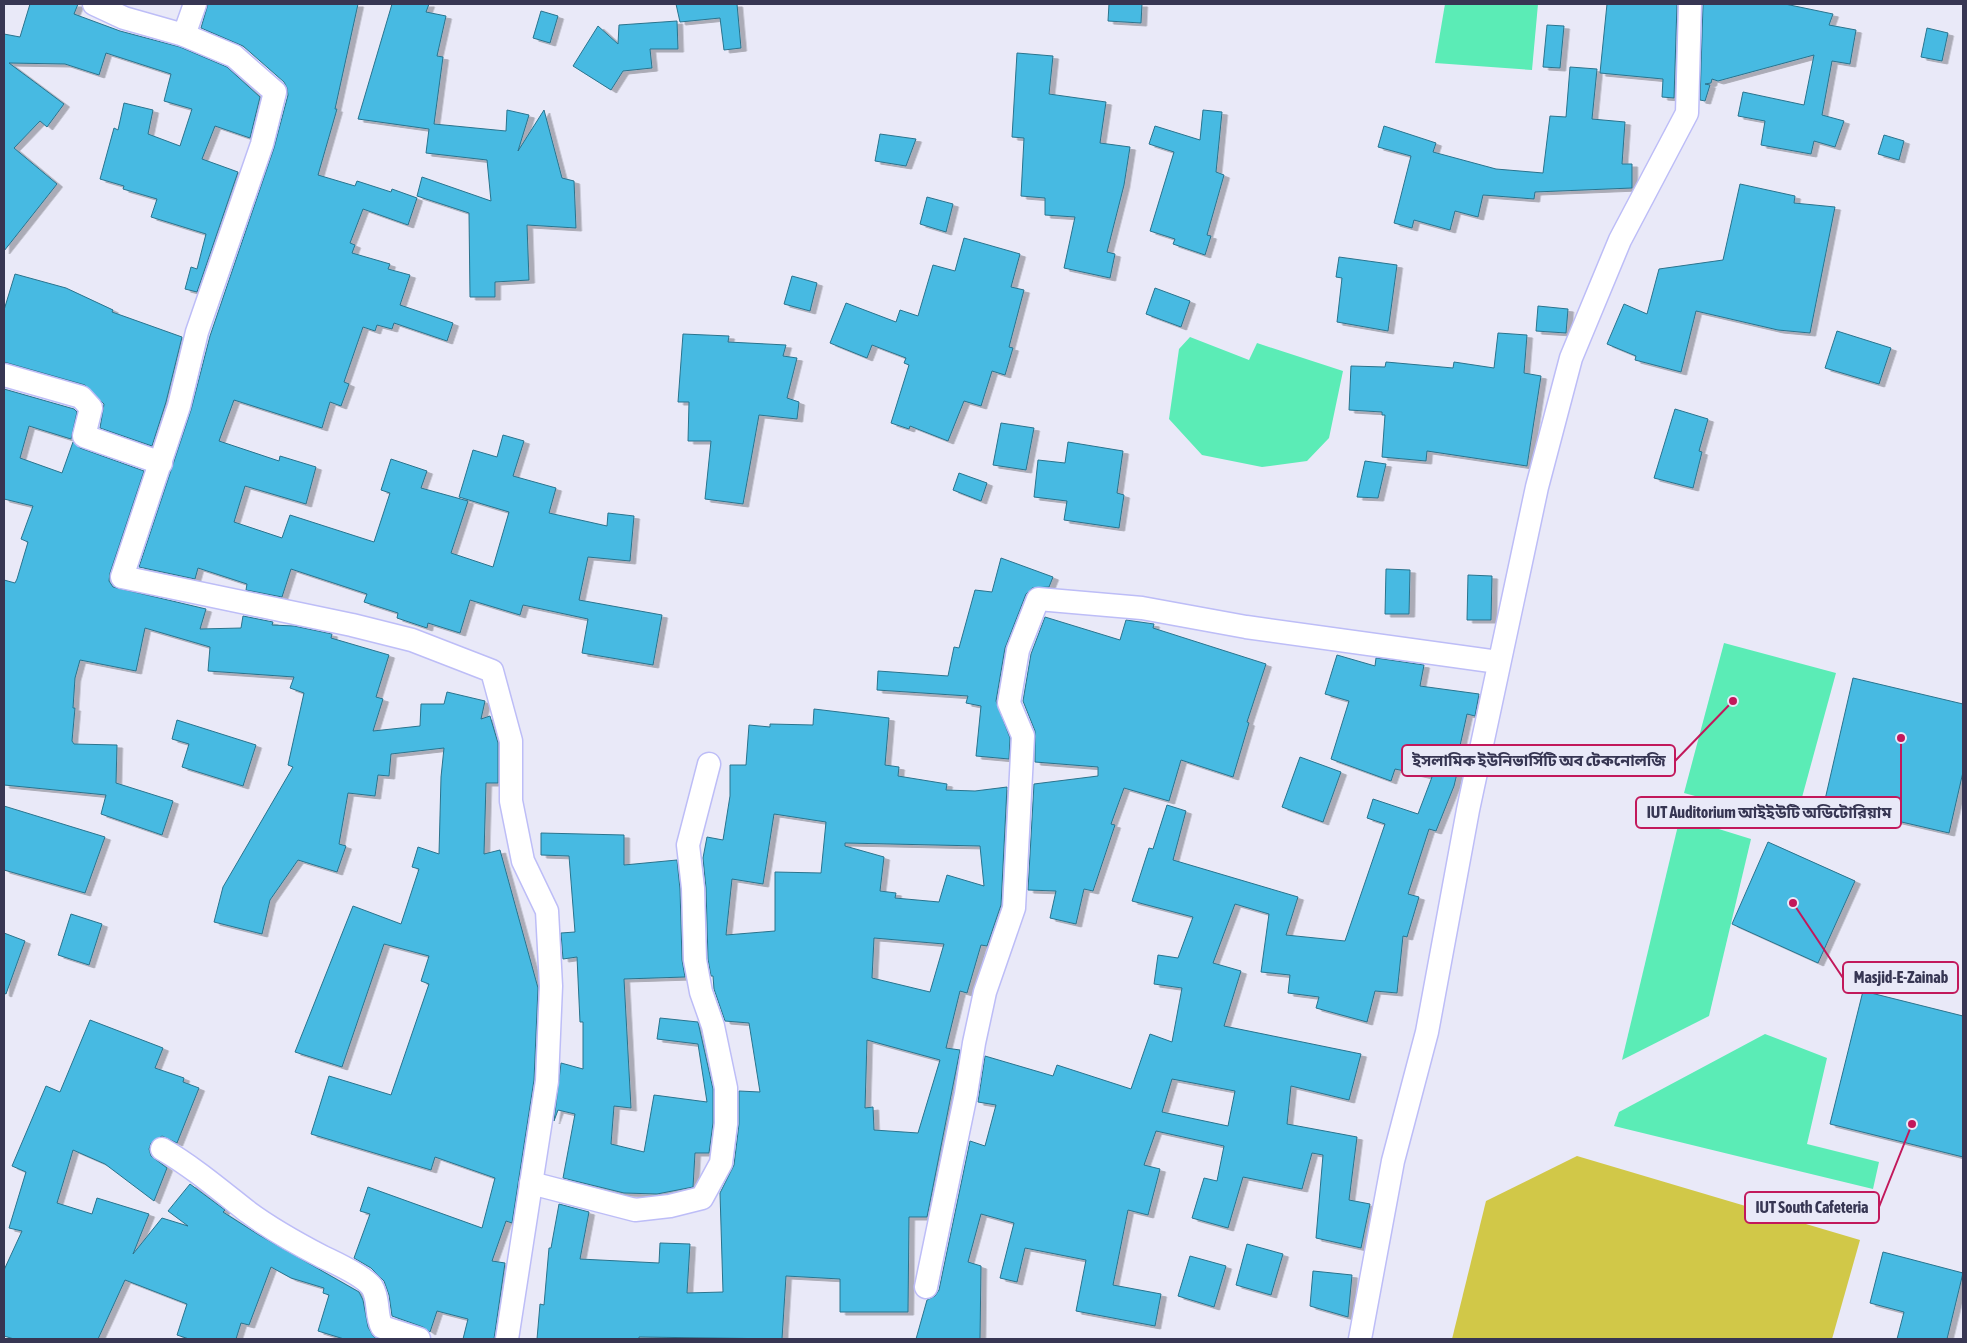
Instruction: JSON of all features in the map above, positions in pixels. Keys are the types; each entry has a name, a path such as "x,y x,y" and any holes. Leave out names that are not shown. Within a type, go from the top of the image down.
{"street":[{"path":"94,4 124,18 184,35 234,56 275,92 262,144 197,332 180,406 122,577 412,640 492,671 511,742 511,801 523,861 547,911 551,986 547,1081 507,1339"},
{"path":"184,35 195,4"},
{"path":"1360,1339 1393,1161 1427,1032 1498,662 1537,488 1571,358 1620,240 1687,113 1690,4"},
{"path":"4,375 81,397 91,408 84,436 162,463"},
{"path":"926,1287 985,992 1014,908 1023,736 1009,703 1018,650 1038,599 1142,608 1246,627 1498,662"},
{"path":"531,1183 635,1210 670,1206 702,1198 722,1163 726,1124 726,1088 713,1026 701,992 695,960 693,888 688,845 709,764"},
{"path":"162,1149 202,1175 250,1213 300,1245 343,1266 371,1286 379,1306 379,1322 382,1327 419,1339"}],"shaded area":[{"path":"1445,4 1538,4 1532,70 1435,63"},
{"path":"1190,337 1249,360 1257,343 1343,371 1329,438 1307,461 1262,467 1202,455 1169,419 1179,349"},
{"path":"1724,643 1836,673 1795,823 1684,793"},
{"path":"1680,817 1751,839 1709,1016 1622,1060"},
{"path":"1765,1034 1827,1058 1807,1144 1879,1162 1873,1189 1614,1126 1619,1112"},
{"path":"1577,1156 1860,1240 1832,1339 1452,1339 1486,1201"}],"building":[{"path":"30,4 78,4 74,14 120,31 180,47 227,67 260,97 250,138 215,126 202,159 238,172 197,292 185,289 191,267 197,269 206,234 151,217 157,199 123,189 124,186 100,179 114,128 118,130 124,103 153,110 148,134 180,146 192,109 164,101 171,74 106,53 99,75 65,64 9,63 64,104 47,127 40,121 14,148 57,184 4,251 4,34 20,37"},
{"path":"208,4 358,4 335,109 337,109 318,175 355,186 357,181 391,192 392,189 417,198 408,225 363,209 350,243 355,245 352,253 390,264 388,269 410,275 400,305 453,323 447,341 394,323 392,329 377,325 375,331 363,327 344,382 349,384 341,406 330,402 322,428 234,400 219,441 279,461 280,456 316,467 306,504 245,486 234,522 282,538 290,515 374,542 390,493 381,490 391,459 427,471 421,488 468,501 451,553 493,567 509,512 459,497 473,450 497,457 503,435 524,441 513,476 556,488 549,513 607,526 608,513 634,516 630,561 588,557 579,600 662,615 653,665 582,653 588,619 523,605 520,615 470,600 460,633 428,623 427,628 397,618 398,613 364,602 367,594 291,569 282,597 246,590 247,584 198,568 195,579 139,567 191,410 210,336 274,148 288,95 284,82 243,46 201,28"},
{"path":"392,4 429,4 426,12 446,16 437,56 443,57 434,124 506,131 507,110 529,115 518,151 544,110 562,178 574,181 576,228 527,225 529,280 495,282 495,297 470,297 469,213 417,196 422,177 491,201 487,160 426,153 429,129 358,119"},
{"path":"676,4 737,4 741,48 724,50 720,18 680,22"},
{"path":"1109,4 1142,4 1141,23 1108,21"},
{"path":"1607,4 1677,4 1674,98 1662,97 1663,79 1600,73"},
{"path":"1703,4 1785,4 1833,14 1829,25 1856,30 1850,64 1832,61 1822,115 1844,121 1835,147 1814,141 1811,154 1761,145 1765,121 1738,116 1743,92 1804,105 1814,55 1718,81 1712,79 1711,83 1705,84 1710,85 1705,101 1700,100"},
{"path":"541,11 558,16 550,43 533,38"},
{"path":"677,21 678,49 650,49 652,68 623,71 611,90 573,66 598,26 618,44 619,25"},
{"path":"1547,25 1564,26 1560,68 1543,67"},
{"path":"1927,28 1948,33 1942,61 1921,57"},
{"path":"1017,53 1053,56 1049,94 1106,102 1100,143 1130,147 1124,185 1107,252 1115,254 1110,278 1064,268 1075,217 1045,215 1045,198 1021,196 1024,138 1012,137"},
{"path":"1570,67 1597,69 1592,119 1625,122 1622,164 1632,164 1632,188 1535,192 1534,199 1483,195 1478,217 1455,211 1450,230 1414,220 1412,228 1394,223 1411,156 1378,147 1384,126 1436,143 1433,152 1496,169 1543,173 1550,116 1566,117"},
{"path":"1203,110 1222,112 1216,172 1224,175 1207,235 1211,236 1205,255 1173,244 1175,239 1150,231 1174,152 1149,144 1155,126 1200,140"},
{"path":"880,134 916,139 906,166 875,161"},
{"path":"1884,135 1904,141 1899,160 1878,154"},
{"path":"1740,184 1795,196 1794,203 1835,207 1810,333 1778,330 1696,311 1681,372 1635,360 1636,356 1607,344 1624,304 1647,314 1659,269 1723,260"},
{"path":"927,197 953,204 946,232 920,224"},
{"path":"964,238 1020,254 1011,287 1024,290 1009,347 1013,348 1005,375 992,371 981,406 964,401 948,441 910,426 909,429 891,423 909,365 904,363 906,358 872,345 867,358 830,343 846,303 896,322 900,310 918,316 933,265 955,271"},
{"path":"1339,257 1397,265 1388,331 1337,322 1342,278 1336,277"},
{"path":"15,274 66,288 113,310 112,312 182,337 166,402 152,446 100,428 104,404 85,385 4,362 4,310"},
{"path":"792,276 817,283 810,311 784,304"},
{"path":"1155,288 1190,301 1181,327 1146,314"},
{"path":"1538,306 1568,309 1566,333 1536,331"},
{"path":"1837,331 1891,348 1879,384 1825,368"},
{"path":"1498,333 1527,335 1524,373 1541,376 1527,466 1427,451 1426,461 1382,457 1385,415 1382,415 1382,412 1349,410 1351,366 1385,367 1386,362 1453,368 1454,362 1494,368"},
{"path":"683,334 729,336 728,342 786,345 783,356 797,358 787,398 799,402 797,419 759,415 743,504 705,499 711,441 688,441 689,402 678,402"},
{"path":"4,389 74,409 77,412 71,439 29,426 20,458 62,473 73,442 80,448 144,471 110,573 109,581 113,587 206,609 200,629 241,628 243,616 273,622 272,625 294,626 332,634 331,638 389,655 376,697 383,699 373,731 420,726 421,704 444,704 447,692 485,701 481,719 490,716 498,743 498,783 486,783 484,854 500,850 538,988 534,1080 512,1223 506,1221 492,1261 505,1263 494,1339 463,1339 468,1319 437,1311 430,1332 423,1327 392,1316 389,1295 384,1281 371,1268 354,1258 370,1214 360,1211 368,1187 482,1228 495,1178 435,1157 431,1170 311,1134 329,1076 391,1095 429,984 421,981 429,956 384,944 342,1067 295,1052 353,906 401,924 419,869 412,867 418,847 439,854 441,777 444,748 391,754 389,776 378,775 375,796 348,793 339,844 346,846 337,872 298,860 270,900 262,934 214,922 223,887 293,767 288,765 304,693 290,688 294,677 208,671 210,647 145,628 136,671 80,660 75,678 72,741 74,744 117,745 116,783 173,801 162,835 101,814 106,795 4,785 4,580 15,583 17,579 28,542 21,539 33,506 4,499"},
{"path":"1675,409 1708,419 1699,451 1702,452 1693,488 1654,478"},
{"path":"1001,423 1034,428 1026,470 993,465"},
{"path":"1068,442 1123,451 1117,493 1124,495 1119,528 1064,520 1067,501 1034,497 1038,460 1065,463"},
{"path":"1365,461 1386,464 1378,498 1357,497"},
{"path":"959,473 987,483 981,501 953,490"},
{"path":"1001,558 1053,577 1049,587 1032,588 1026,594 1005,648 996,701 1010,738 1009,759 976,756 981,706 966,703 968,696 877,690 878,671 948,676 954,647 959,648 975,590 992,592"},
{"path":"1386,569 1410,570 1409,614 1385,614"},
{"path":"1468,575 1492,576 1491,620 1467,620"},
{"path":"1045,617 1120,640 1126,620 1154,624 1153,628 1266,664 1247,722 1249,723 1233,777 1181,760 1169,801 1124,788 1111,824 1115,825 1093,891 1084,889 1076,924 1050,918 1056,891 1028,890 1034,784 1098,776 1098,767 1035,762 1035,731 1023,701 1031,654"},
{"path":"1337,655 1375,666 1376,658 1424,665 1420,686 1479,694 1475,716 1467,714 1456,764 1459,765 1454,786 1436,831 1429,829 1408,894 1419,897 1407,937 1403,936 1397,993 1375,991 1367,1022 1316,1008 1319,997 1288,993 1290,975 1261,972 1269,914 1235,904 1213,963 1241,971 1224,1026 1361,1054 1349,1100 1291,1086 1287,1124 1357,1137 1349,1200 1370,1204 1361,1248 1316,1238 1323,1155 1312,1153 1302,1189 1243,1177 1228,1228 1192,1218 1204,1178 1217,1181 1224,1146 1156,1131 1144,1165 1160,1169 1148,1215 1128,1210 1113,1285 1161,1294 1155,1326 1076,1311 1086,1260 1025,1248 1017,1282 1000,1278 1014,1223 981,1214 968,1262 981,1266 980,1339 916,1339 927,1300 935,1296 939,1290 970,1141 985,1146 996,1105 978,1102 985,1056 1053,1076 1057,1065 1131,1089 1150,1034 1172,1042 1182,988 1154,984 1158,955 1178,958 1193,917 1132,901 1149,848 1153,849 1167,805 1186,811 1173,860 1298,897 1286,935 1345,941 1385,824 1367,818 1373,799 1418,814 1432,777 1395,769 1391,781 1331,759 1349,701 1325,694","holes":["1172,1079 1235,1091 1228,1126 1162,1112"]},
{"path":"1853,678 1963,704 1963,772 1949,833 1824,804"},
{"path":"814,709 889,718 885,765 899,767 898,776 947,784 946,790 975,791 1007,787 1001,905 987,946 981,945 967,993 960,991 946,1048 960,1050 927,1217 909,1217 908,1312 840,1312 840,1279 786,1276 782,1339 639,1337 639,1339 537,1339 540,1304 544,1305 549,1248 551,1248 559,1204 589,1212 580,1259 659,1263 660,1243 690,1244 687,1293 723,1292 720,1193 734,1165 739,1124 739,1091 760,1092 749,1023 725,1021 714,989 713,976 711,976 708,959 706,888 703,858 707,837 723,840 730,796 730,765 746,765 749,725 770,727 770,724 813,725","holes":["774,814 826,822 821,873 775,872 775,931 726,935 732,879 763,884","845,843 980,846 984,886 947,875 939,902 895,898 896,893 880,891 884,857 845,846","874,938 944,944 930,992 872,978","867,1040 940,1060 918,1133 874,1130 873,1107 865,1108"]},
{"path":"177,720 256,745 243,786 182,767 189,744 172,739"},
{"path":"1300,757 1341,772 1323,822 1282,807"},
{"path":"4,806 105,837 85,893 4,870"},
{"path":"541,833 624,835 624,865 677,860 680,889 682,960 685,977 624,979 631,1108 614,1106 611,1144 644,1152 654,1095 707,1102 698,1044 657,1039 660,1018 698,1022 713,1089 713,1123 709,1153 695,1153 693,1187 657,1194 624,1193 563,1178 575,1114 558,1110 554,1121 561,1063 583,1069 583,1022 580,1022 577,957 563,959 561,933 575,932 569,856 541,855"},
{"path":"1768,842 1855,881 1818,963 1732,924"},
{"path":"71,914 102,924 89,965 58,955"},
{"path":"4,933 25,941 6,994 4,993"},
{"path":"1863,991 1963,1016 1963,1157 1830,1124"},
{"path":"90,1020 163,1048 155,1068 184,1078 183,1082 199,1088 177,1143 162,1136 151,1143 149,1149 151,1156 167,1168 154,1201 105,1164 73,1150 57,1203 92,1214 97,1198 149,1214 133,1254 162,1218 188,1226 168,1211 190,1184 225,1210 223,1212 259,1235 359,1292 363,1300 368,1327 377,1339 344,1339 318,1331 329,1295 323,1293 324,1288 291,1278 271,1267 249,1325 241,1323 236,1339 189,1339 177,1335 187,1304 125,1280 98,1339 14,1339 4,1336 4,1270 22,1231 9,1228 26,1172 12,1166 46,1086 60,1092"},
{"path":"1247,1244 1283,1254 1271,1295 1236,1285"},
{"path":"1883,1252 1963,1273 1947,1339 1897,1339 1904,1312 1870,1303"},
{"path":"1190,1256 1226,1266 1214,1307 1178,1296"},
{"path":"1313,1271 1352,1275 1348,1317 1310,1306"}],"place":[{"name":"ইসলামিক ইউনিভার্সিটি অব টেকনোলজি","path":"1733,701"},
{"name":"IUT Auditorium আইইউটি অডিটোরিয়াম","path":"1901,738"},
{"name":"Masjid-E-Zainab","path":"1793,903"},
{"name":"IUT South Cafeteria","path":"1912,1124"}]}
